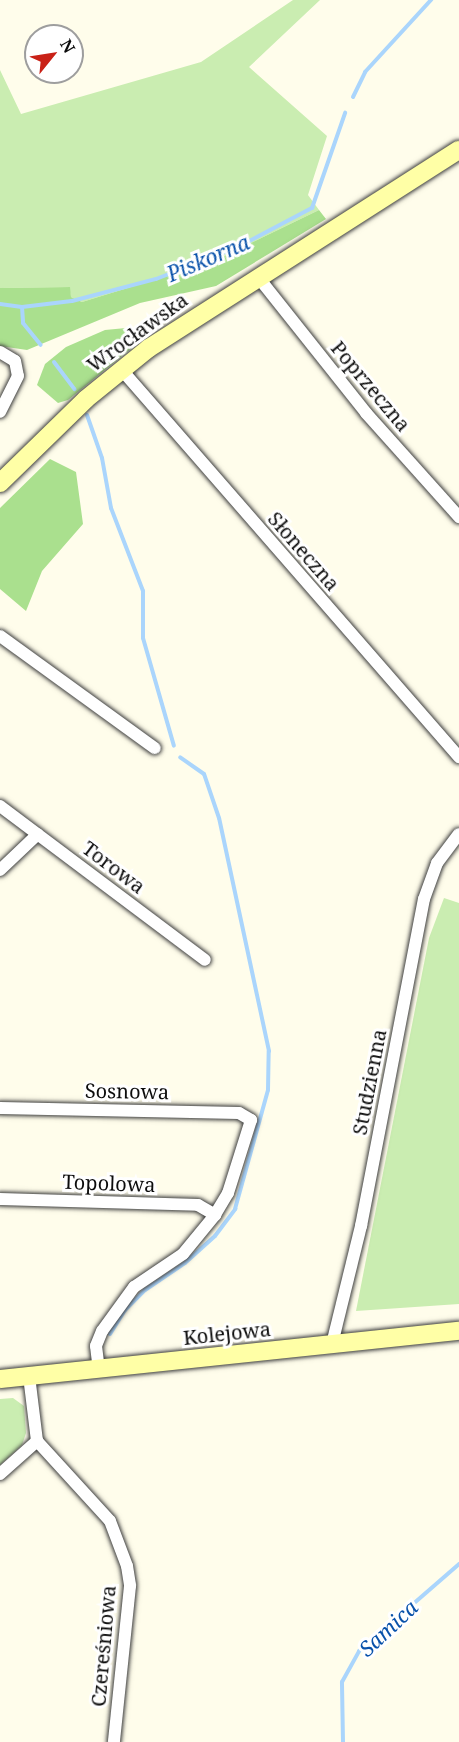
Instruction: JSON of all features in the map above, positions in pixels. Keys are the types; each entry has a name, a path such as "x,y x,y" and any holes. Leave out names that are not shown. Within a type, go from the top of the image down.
{"main road":[{"name":"Wrocławska","path":"3,475 121,369 258,277 459,150"},
{"name":"Kolejowa","path":"0,1379 459,1331"}],"street":[{"name":"Poprzeczna","path":"258,277 366,413 459,517"},
{"path":"0,352 15,361 18,368 13,389 0,412"},
{"name":"Słoneczna","path":"121,369 459,757"},
{"path":"0,637 155,748"},
{"name":"Torowa","path":"0,806 205,960"},
{"path":"0,870 38,834"},
{"name":"Studzienna","path":"332,1344 361,1226 424,899 436,863 459,834"},
{"name":"Sosnowa","path":"0,1108 239,1113 251,1120 228,1193 215,1215"},
{"name":"Topolowa","path":"0,1199 198,1206 215,1215"},
{"path":"99,1369 96,1346 102,1331 134,1287 183,1254 215,1215"},
{"path":"0,1474 37,1441 28,1376"},
{"name":"Czereśniowa","path":"37,1441 98,1503 121,1541 128,1566 130,1586 114,1742"}],"green space":[{"path":"293,0 320,0 249,67 327,136 308,195 319,210 212,262 82,302 71,297 69,287 0,288 0,70 21,114 201,62"},
{"path":"319,210 326,219 216,286 140,303 27,350 0,346 0,288 70,287 71,297 82,302 212,262"},
{"path":"126,328 134,337 133,347 68,400 58,403 37,385 45,364 66,347 105,330"},
{"path":"50,459 76,472 83,524 42,571 26,611 0,589 0,508"},
{"path":"444,898 459,903 459,1304 356,1311 429,938"},
{"path":"13,1398 24,1406 26,1433 22,1445 0,1465 0,1399"}],"waterway":[{"name":"Piskorna","path":"353,97 365,72 431,0"},
{"name":"Piskorna","path":"0,304 22,307 72,301 156,279 238,247 312,208 345,113"},
{"path":"22,307 23,323 41,345"},
{"path":"54,362 74,389"},
{"path":"87,415 102,458 111,508 143,591 143,638 174,746"},
{"path":"110,1334 125,1310 145,1290 185,1263 215,1236 235,1209 268,1090 269,1051 219,818 204,774 180,757"},
{"name":"Samica","path":"343,1742 342,1682 359,1651 459,1564"}]}
